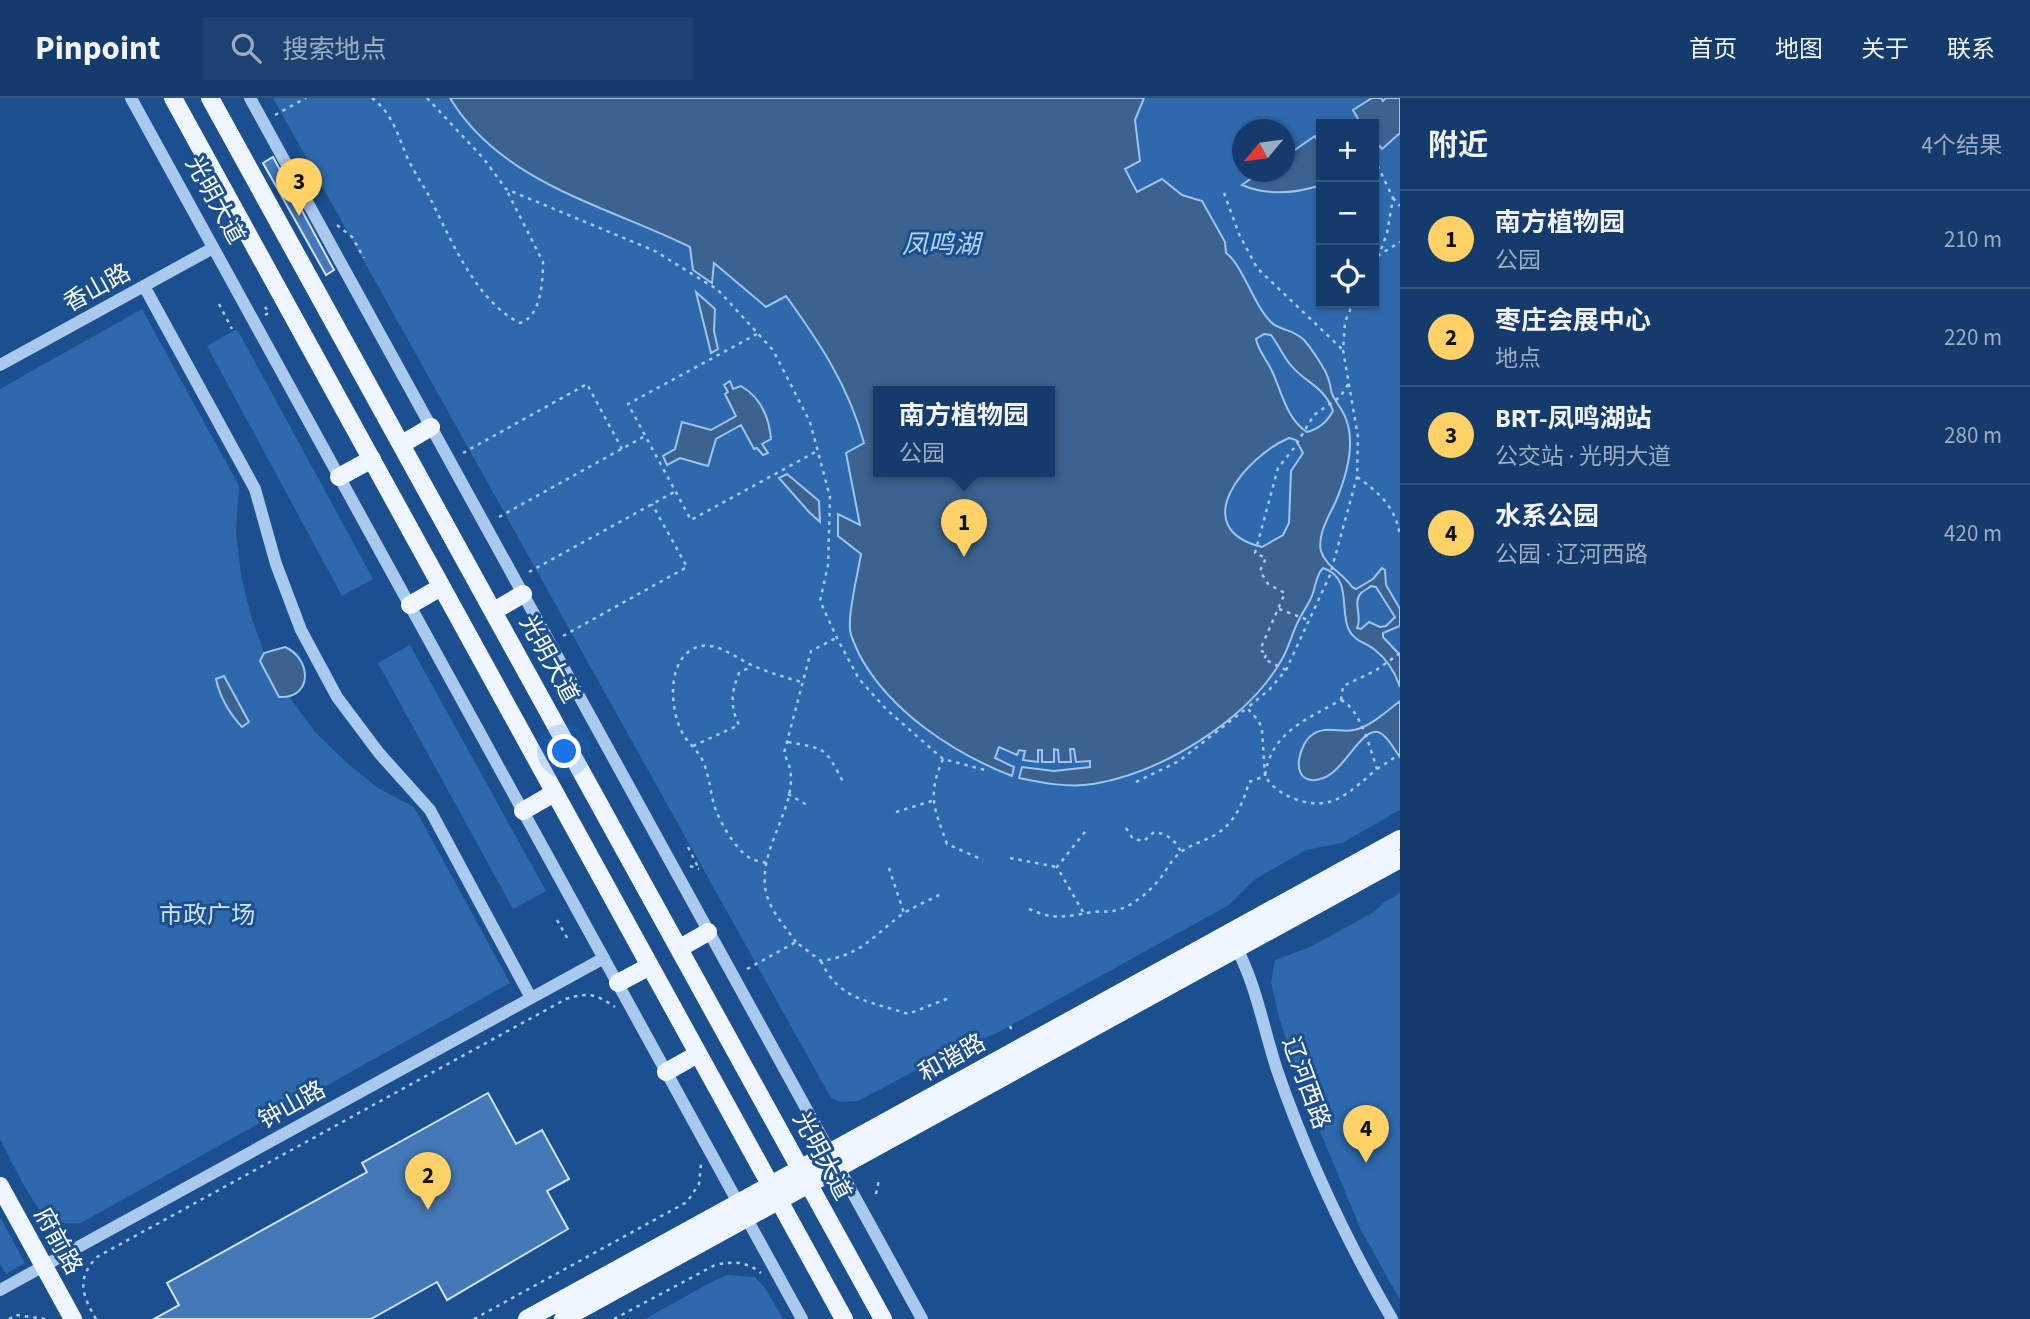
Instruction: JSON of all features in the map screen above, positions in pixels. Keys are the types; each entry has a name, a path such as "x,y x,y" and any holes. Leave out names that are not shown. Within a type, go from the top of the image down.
{"main road":[{"name":"光明大道","path":"173,98 844,1319"},
{"name":"光明大道","path":"210,98 883,1319"},
{"path":"402,444 431,427"},
{"path":"339,477 372,459"},
{"path":"410,605 441,587"},
{"path":"494,611 523,594"},
{"path":"523,811 554,793"},
{"name":"和谐路","path":"527,1319 775,1193 1232,941 1400,839"},
{"name":"和谐路","path":"1232,941 1400,859"},
{"path":"680,948 708,932"},
{"path":"618,983 650,966"},
{"path":"666,1072 698,1054"},
{"name":"府前路","path":"0,1186 73,1319"},
{"name":"和谐路","path":"563,1319 743,1210"}],"street":[{"name":"光明大道","path":"131,98 802,1319"},
{"name":"光明大道","path":"250,98 922,1319"},
{"name":"香山路","path":"0,365 214,248"},
{"path":"144,286 255,489 275,564 297,619 337,697 379,753 430,810 531,998"},
{"name":"辽河西路","path":"1232,941 1249,973 1277,1070 1315,1166 1341,1224 1392,1319"},
{"name":"钟山路","path":"0,1290 604,958"}],"path":[{"path":"275,115 306,98"},
{"path":"372,98 389,114 408,158 458,254 487,296 506,316 520,323 527,321 534,312 543,276 543,262 506,190 484,159 427,98"},
{"path":"1379,169 1392,198 1400,206"},
{"path":"506,190 655,251 718,290 773,350 810,422 830,497 828,565 820,601 837,638 859,679 887,710 943,759 985,770"},
{"path":"1224,193 1239,234 1257,268 1343,350"},
{"path":"1379,255 1387,233 1392,198"},
{"path":"337,225 352,237 364,258"},
{"path":"1379,255 1400,242"},
{"path":"219,304 232,328"},
{"path":"1136,782 1179,761 1270,688 1286,670 1306,619 1330,575 1357,477 1358,436 1343,350 1345,322 1351,308"},
{"path":"757,334 628,404 645,436 691,520 819,450"},
{"path":"1286,670 1264,659 1266,654 1260,650 1285,593 1268,584 1259,571 1266,558 1255,553 1278,468 1314,415 1340,397 1350,382"},
{"path":"463,453 587,384 622,449"},
{"path":"499,517 645,436"},
{"path":"1357,477 1390,504 1399,524 1400,537"},
{"path":"529,572 676,491"},
{"path":"563,636 687,567 653,504"},
{"path":"1279,610 1306,619"},
{"path":"837,638 811,651 802,682 784,753 791,770 788,794 766,863 767,895 775,912 796,942 821,961 826,973 838,988 860,999 908,1014 949,998"},
{"path":"766,863 750,858 729,836 715,810 709,776 702,758 684,735 676,718 673,701 675,674 687,653 705,646 720,648 752,666 802,682"},
{"path":"1341,700 1343,686 1384,666 1400,653"},
{"path":"693,746 739,725 732,711 731,691 738,673 752,666"},
{"path":"1265,776 1273,747 1282,737 1341,700 1347,702 1360,724 1377,769"},
{"path":"1247,708 1259,721 1262,730 1265,776 1270,785 1307,804 1327,803 1346,796 1398,755"},
{"path":"788,742 817,748 829,755 843,782"},
{"path":"943,759 935,778 932,801 947,844 983,860"},
{"path":"1029,909 1045,916 1060,918 1113,911 1134,902 1157,882 1181,852 1214,835 1229,823 1243,803 1249,782 1265,776"},
{"path":"788,794 807,805"},
{"path":"896,812 932,801"},
{"path":"1057,867 1088,828"},
{"path":"1126,828 1133,839 1144,841 1154,832 1164,834 1175,841 1181,852"},
{"path":"688,847 699,869 690,866"},
{"path":"1010,858 1057,867"},
{"path":"1057,867 1083,914"},
{"path":"889,868 904,913"},
{"path":"821,961 840,958 861,948 904,913 941,894"},
{"path":"557,920 569,941"},
{"path":"747,969 796,942"},
{"path":"96,1319 84,1297 83,1283 87,1268 97,1258 566,999 586,993 602,998 616,1008"},
{"path":"1010,1026 1012,1031"},
{"path":"474,1319 687,1202 699,1184 701,1163"},
{"path":"876,1194 879,1180"},
{"path":"614,1319 715,1265 732,1261 746,1263 763,1275"},
{"path":"9,1319 16,1315 45,1319"}],"green space":[{"path":"273,98 1400,98 1400,810 1342,843 1306,850 1254,880 1229,905 999,1032 941,1057 858,1101 841,1102 831,1098"},
{"name":"市政广场","path":"142,309 239,486 236,532 241,575 264,653 283,648 300,656 304,678 290,698 315,732 378,788 414,807 510,983 81,1223 65,1223 49,1218 36,1204 0,1139 0,389"},
{"path":"237,329 373,579 342,596 207,346"},
{"path":"410,645 546,891 513,909 378,663"},
{"path":"1400,893 1400,1300 1361,1230 1305,1095 1279,1018 1271,982 1275,960 1310,947 1374,912 1384,902"},
{"path":"0,1217 25,1263 6,1274 0,1264"},
{"path":"728,1275 755,1277 765,1288 783,1319 645,1319 715,1280"}],"water":[{"name":"凤鸣湖","path":"450,98 1144,98 1135,120 1140,161 1125,169 1137,192 1162,179 1182,195 1202,201 1225,242 1226,253 1238,266 1259,306 1275,325 1304,340 1325,372 1332,394 1345,416 1350,450 1340,492 1322,532 1321,551 1330,566 1356,589 1373,579 1382,568 1385,570 1386,585 1400,609 1400,626 1383,633 1383,637 1400,655 1400,687 1384,658 1351,634 1346,622 1342,587 1332,573 1323,568 1283,657 1266,683 1224,723 1173,756 1119,778 1075,785 1019,778 1022,767 1054,771 1090,767 1090,761 1076,762 1074,749 1070,749 1071,762 1059,762 1058,750 1054,749 1054,762 1042,762 1042,750 1038,750 1038,762 1023,760 1025,751 1019,750 1017,755 999,747 995,758 1014,767 1012,776 967,755 925,728 887,694 872,675 852,638 850,613 861,554 838,536 838,514 860,525 846,453 864,443 842,384 786,296 766,307 714,263 712,283 693,270 690,247 558,189 526,172 497,151 472,127","holes":["1264,334 1271,335 1295,370 1329,402 1333,411 1315,429 1307,432 1300,426 1285,403 1256,339","1289,438 1296,440 1303,453 1291,471 1289,523 1283,535 1262,547 1239,538 1228,524 1225,509 1230,492 1241,475 1272,447","1371,586 1376,587 1395,617 1386,626 1380,627 1369,622 1361,629 1357,628 1358,597"]},
{"path":"1372,98 1381,98 1383,101 1386,98 1400,98 1400,133 1382,149 1379,147 1379,119 1358,119 1353,110"},
{"path":"1315,136 1316,186 1281,192 1262,191 1242,185 1246,182 1295,182 1295,150"},
{"path":"696,292 715,309 714,331 718,349 711,353"},
{"path":"730,381 733,389 741,386 762,408 771,439 762,444 768,453 763,455 757,448 754,449 741,425 716,439 708,466 680,458 667,465 663,456 675,449 682,422 711,430 736,416 725,394 728,392 724,385"},
{"path":"787,474 819,501 820,522 779,478"},
{"path":"285,647 300,660 305,677 298,692 279,697 260,661 264,653"},
{"path":"224,676 249,722 242,727 229,711 220,693 216,679"},
{"path":"1400,701 1400,757 1382,734 1374,732 1367,735 1330,774 1311,780 1301,773 1301,752 1312,735 1322,730 1349,731 1366,726"}],"building":[{"path":"273,157 334,270 326,275 263,163"},
{"path":"488,1093 516,1144 542,1130 569,1179 547,1191 568,1229 447,1300 437,1282 371,1319 154,1319 179,1305 167,1283 367,1172 362,1163"}],"place":[{"name":"BRT-凤鸣湖站","path":"299,216"},
{"name":"南方植物园","path":"964,557"},
{"name":"水系公园","path":"1366,1163"},
{"name":"枣庄会展中心","path":"428,1210"}]}
